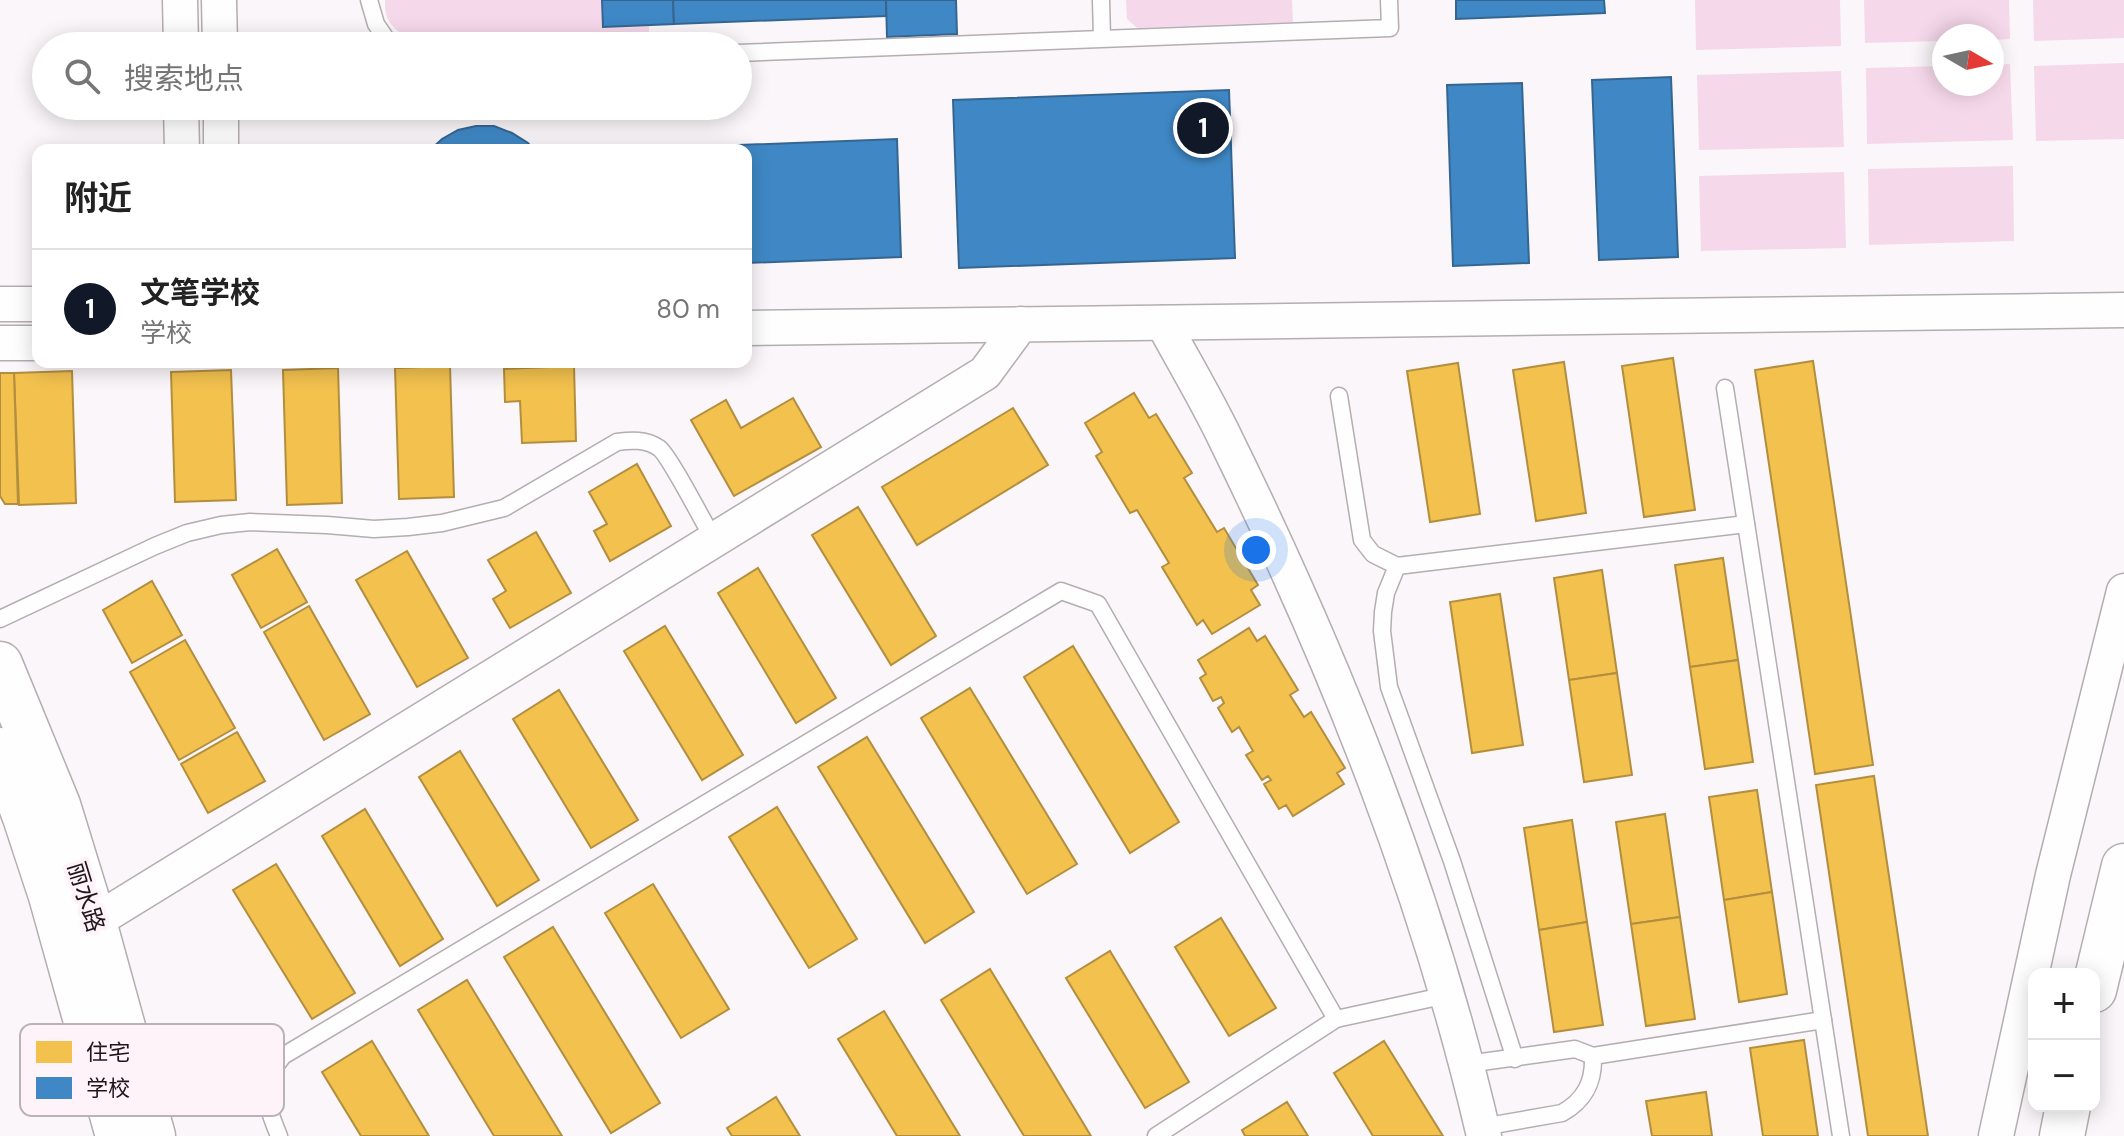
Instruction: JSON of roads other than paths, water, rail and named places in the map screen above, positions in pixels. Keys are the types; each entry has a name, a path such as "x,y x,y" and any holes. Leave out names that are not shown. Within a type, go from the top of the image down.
{"street":[{"path":"180,0 181,32"},
{"path":"219,0 220,32"},
{"path":"181,120 182,144"},
{"path":"221,120 221,144"},
{"path":"0,304 32,304"},
{"path":"752,328 2124,310"},
{"path":"1163,323 1225,437 1281,553 1333,672 1384,805 1447,995 1483,1132"},
{"path":"94,922 985,373 1021,324"},
{"path":"0,343 32,343"},
{"path":"1996,1136 2053,875 2124,591"},
{"name":"丽水路","path":"0,664 58,805 122,1024"},
{"name":"丽水路","path":"0,750 51,896 87,1024"},
{"path":"2099,968 2124,866"},
{"path":"2062,1136 2067,1112"},
{"name":"丽水路","path":"112,1116 118,1136"},
{"name":"丽水路","path":"147,1116 153,1136"}],"lane":[{"path":"369,0 381,32"},
{"path":"1101,0 1102,38"},
{"path":"752,52 1390,28 1389,0"},
{"path":"1725,388 1841,1136"},
{"path":"1339,396 1362,540 1373,554 1397,566 1746,524"},
{"path":"0,619 187,533 250,522 374,529 442,523 504,508 617,442 630,440 662,449 714,540"},
{"path":"1397,566 1386,593 1383,612 1382,631 1389,687 1452,861 1515,1059"},
{"path":"284,1055 1061,591 1098,604 1336,1019"},
{"path":"1156,1136 1336,1019 1447,995"},
{"path":"1467,1064 1575,1049 1593,1056 1823,1020"},
{"path":"1483,1132 1562,1113 1574,1106 1590,1085 1593,1056"},
{"path":"270,1116 279,1136"}],"place":[{"name":"文笔学校","path":"1203,128"}]}
